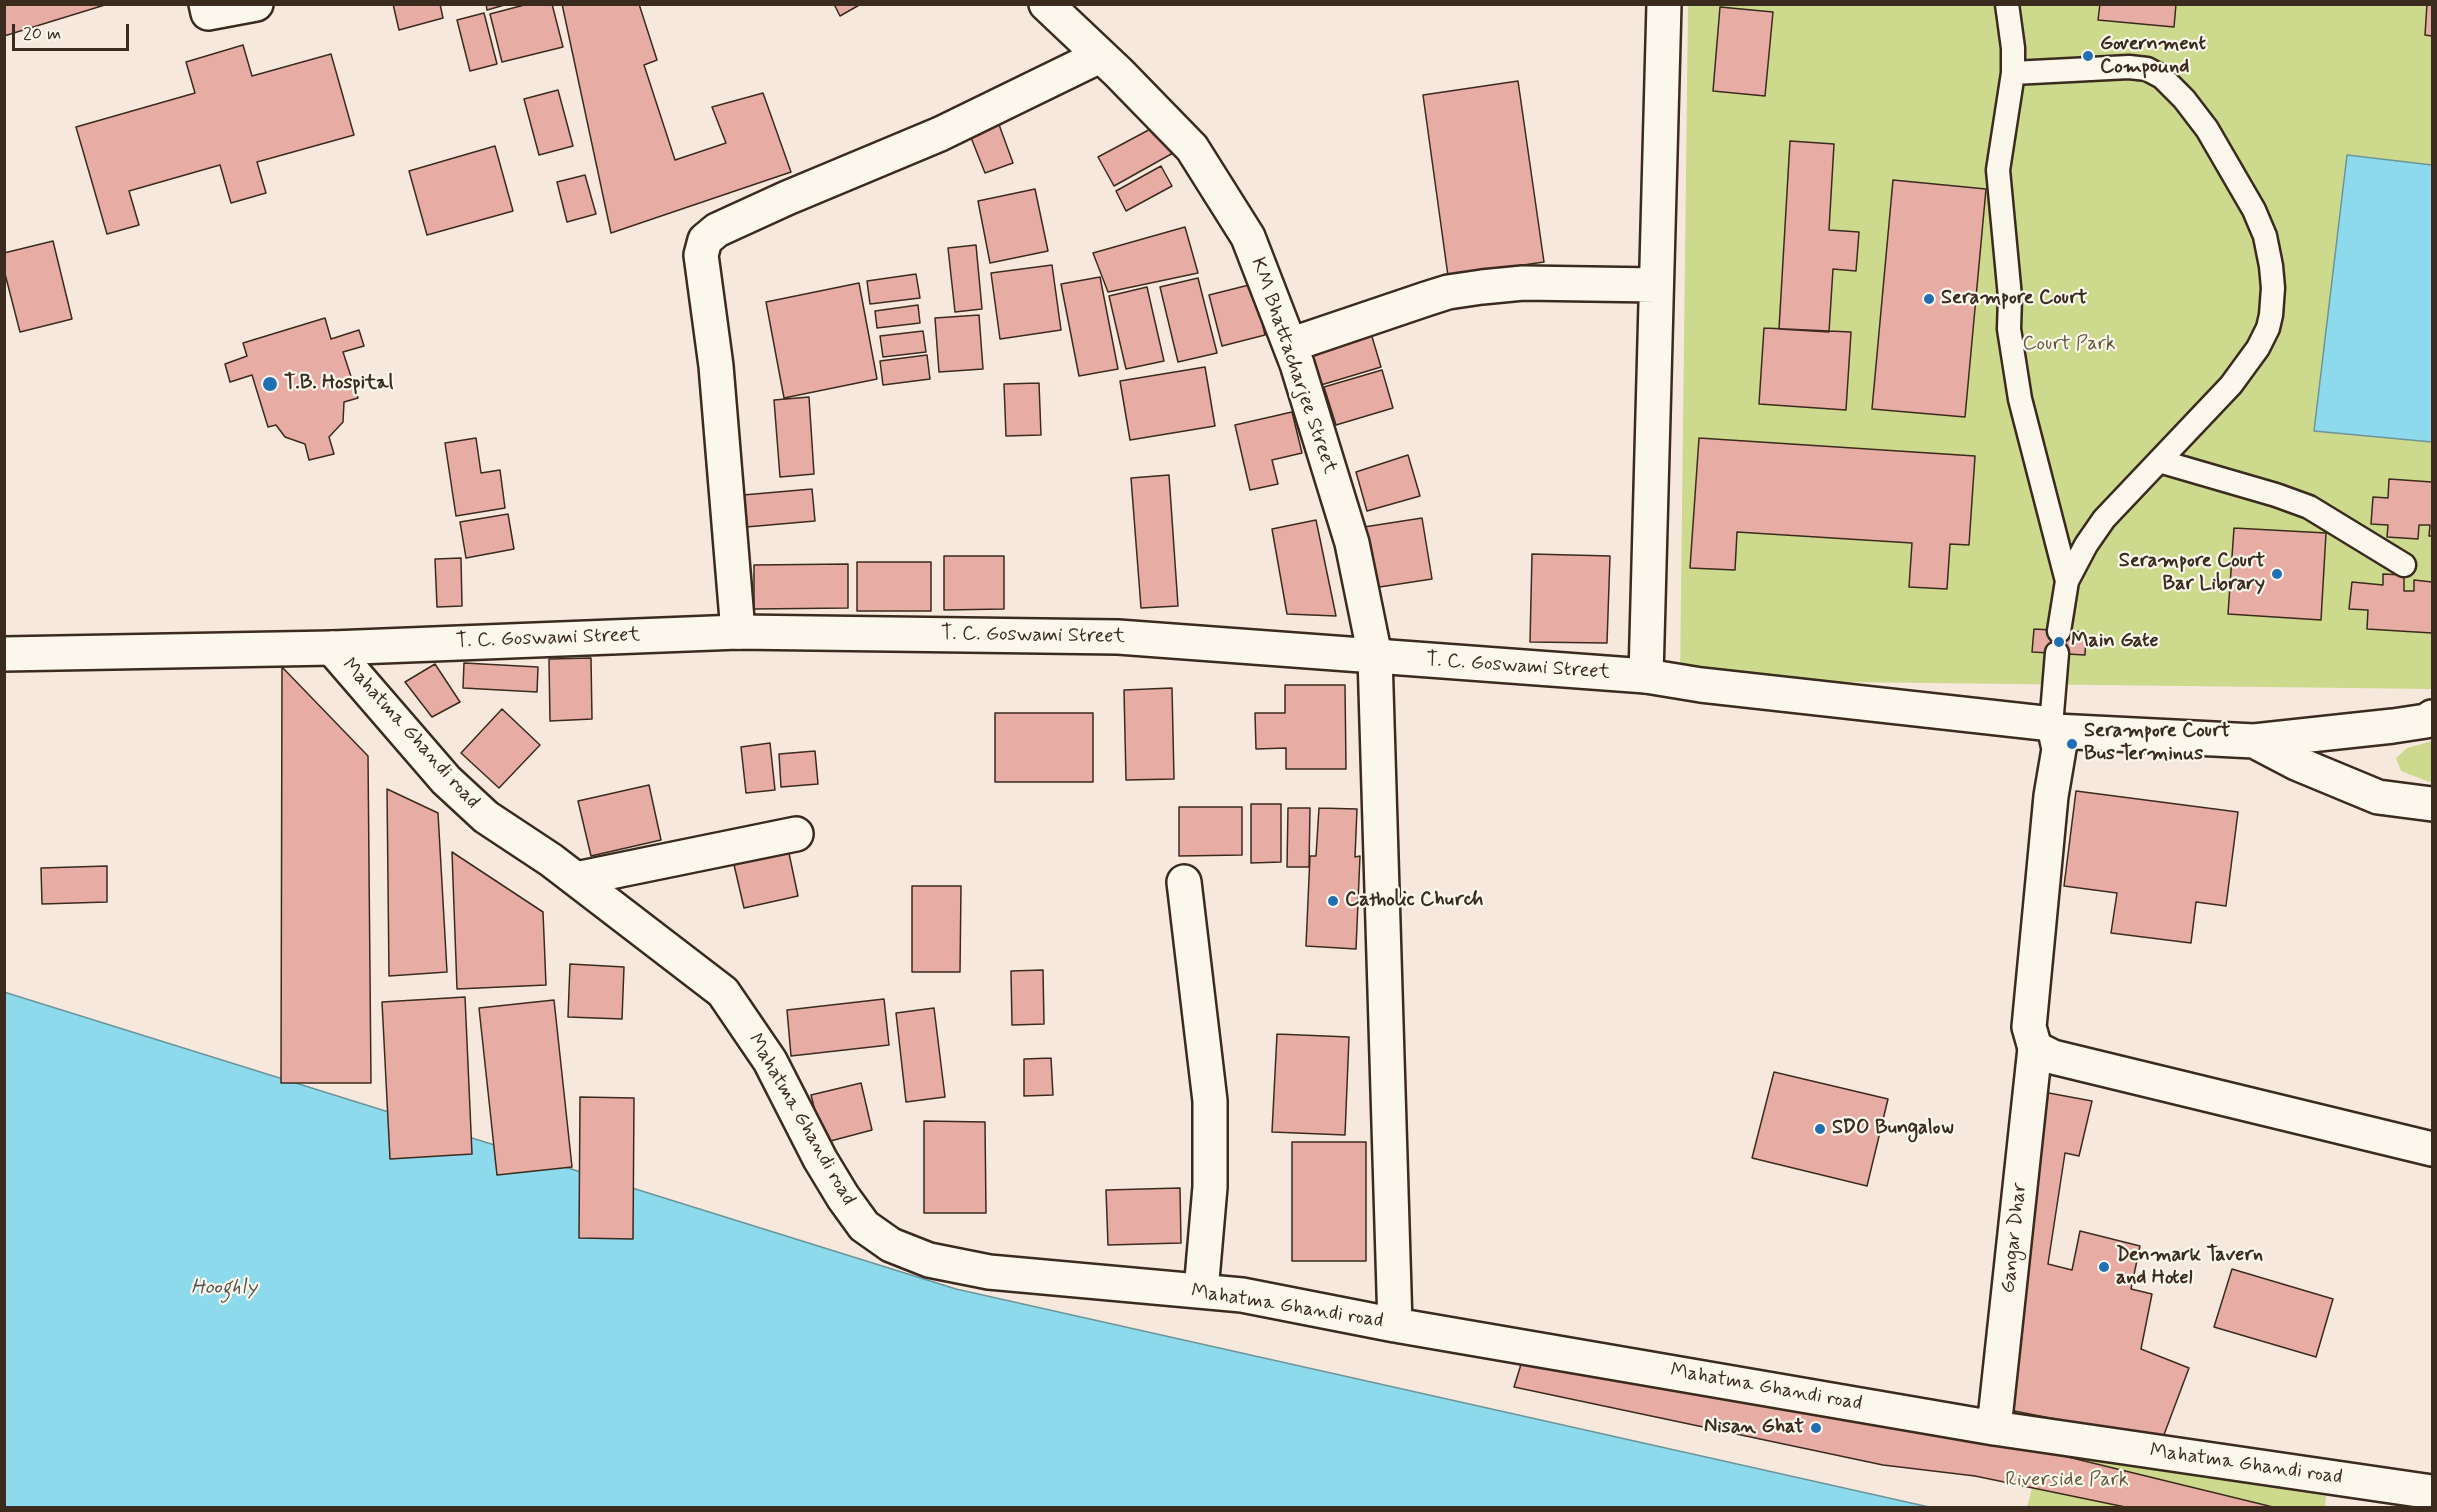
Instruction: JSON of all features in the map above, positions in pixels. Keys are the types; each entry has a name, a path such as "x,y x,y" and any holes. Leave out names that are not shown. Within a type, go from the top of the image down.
{"street":[{"path":"206,4 208,13 256,4"},
{"name":"KM Bhattacharjee Street","path":"1046,4 1192,148 1248,237 1290,345 1352,543 1375,656 1395,1325"},
{"path":"1646,676 1664,4"},
{"path":"738,632 716,366 701,255 705,240 727,226 940,134 1100,56"},
{"path":"1290,345 1426,299 1471,288 1523,283 1656,285"},
{"name":"T. C. Goswami Street","path":"4,654 332,648 738,632 1118,637 1646,676 1701,685 2029,721 2053,729 2254,741 2393,726 2426,721 2433,717"},
{"name":"Mahatma Ghandi road","path":"332,648 446,780 486,818 552,860 723,992 770,1061 820,1158 843,1197 864,1226 891,1245 929,1260 989,1272 1242,1295 1395,1325 1995,1428 2433,1492"},
{"name":"Gangar Dhar","path":"1995,1428 2035,1048 2029,1028 2051,796 2059,749 2053,729"},
{"path":"2254,741 2296,763 2378,797 2433,804"},
{"path":"576,879 796,834"},
{"path":"1184,882 1210,1101 1210,1187 1201,1291"},
{"path":"2035,1048 2053,1057 2433,1149"}],"lane":[{"path":"2007,4 2013,48 2013,73 1998,170 2010,297 2010,339 2028,434 2067,581"},
{"path":"2013,73 2129,67 2147,69 2162,76 2184,99 2207,129 2254,210 2265,236 2273,288 2268,328 2258,348 2231,385 2104,519 2086,545 2067,581 2059,631"},
{"path":"2159,460 2309,507 2404,565"},
{"path":"2053,729 2057,654"}],"green space":[{"name":"Court Park","path":"1688,5 2432,5 2432,689 1680,680"},
{"path":"2432,741 2432,783 2401,771 2396,758 2407,748"},
{"name":"Riverside Park","path":"2042,1450 2326,1496 2325,1508 2027,1507"}],"water":[{"path":"2347,155 2432,165 2432,442 2314,431"},
{"name":"Hooghly","path":"4,992 956,1289 1929,1507 5,1507"}],"building":[{"path":"4,4 108,4 4,36"},
{"path":"393,4 440,4 443,18 399,30"},
{"path":"486,4 508,4 487,10"},
{"path":"528,4 552,4 563,47 502,62 490,14"},
{"path":"562,4 639,4 657,60 644,65 675,160 726,143 712,107 763,93 791,172 611,233"},
{"path":"834,4 861,4 840,16"},
{"path":"2100,4 2176,4 2174,27 2098,20"},
{"path":"2427,4 2432,4 2432,36 2425,35"},
{"path":"1720,7 1773,12 1765,96 1713,91"},
{"path":"484,13 497,64 470,71 457,20"},
{"path":"243,45 252,76 331,54 354,135 257,162 266,193 231,203 220,165 129,191 139,225 107,234 76,127 195,93 186,62"},
{"path":"1518,81 1544,262 1448,276 1423,95"},
{"path":"558,90 573,146 539,155 524,99"},
{"path":"997,119 1013,163 985,173 968,130"},
{"path":"1158,125 1173,153 1114,186 1098,157"},
{"path":"1790,141 1834,144 1829,230 1859,232 1856,271 1833,269 1829,332 1779,329"},
{"path":"495,146 513,211 427,235 409,171"},
{"path":"1161,166 1172,186 1126,211 1116,191"},
{"path":"585,175 596,214 567,222 557,182"},
{"name":"Serampore Court","path":"1893,180 1986,189 1965,417 1872,409"},
{"path":"1035,189 1048,251 990,263 978,201"},
{"path":"1185,227 1198,273 1108,292 1093,253"},
{"path":"53,241 72,319 20,332 4,270 4,253"},
{"path":"976,245 982,309 955,312 948,248"},
{"path":"1052,265 1061,330 1000,339 991,273"},
{"path":"916,274 920,298 870,304 867,281"},
{"path":"1100,277 1118,369 1079,376 1061,284"},
{"path":"1198,278 1217,353 1178,362 1160,287"},
{"path":"859,283 877,379 784,398 766,302"},
{"path":"1253,284 1265,335 1222,346 1209,295"},
{"path":"1147,287 1164,361 1126,369 1109,296"},
{"path":"918,305 920,323 877,328 875,311"},
{"path":"979,315 983,369 939,372 935,318"},
{"path":"325,318 331,339 359,330 364,346 343,352 358,398 344,402 343,422 329,437 334,454 309,460 305,444 285,437 276,425 268,427 252,375 230,382 225,364 247,356 243,343"},
{"path":"1764,328 1851,332 1846,410 1759,404"},
{"path":"1370,330 1381,367 1321,385 1309,347"},
{"path":"923,331 926,352 883,357 880,336"},
{"path":"927,355 930,379 883,385 880,361"},
{"path":"1205,367 1215,426 1130,440 1120,381"},
{"path":"1382,370 1393,408 1336,425 1324,387"},
{"path":"1039,383 1041,435 1006,436 1004,384"},
{"path":"809,397 814,474 780,477 774,400"},
{"path":"1292,412 1302,453 1272,460 1278,484 1250,490 1235,425"},
{"path":"476,438 481,473 500,470 505,508 456,516 445,443"},
{"path":"1699,438 1975,456 1969,545 1950,544 1947,589 1909,587 1912,543 1737,532 1735,570 1690,568"},
{"path":"1408,455 1420,496 1367,511 1356,472"},
{"path":"1169,475 1178,606 1141,608 1131,478"},
{"path":"2389,479 2432,482 2432,536 2429,536 2430,525 2419,525 2418,539 2387,537 2388,525 2371,524 2373,497 2388,498"},
{"path":"812,489 815,521 746,527 743,495"},
{"path":"508,514 514,549 466,558 460,522"},
{"path":"1422,518 1432,579 1373,588 1364,527"},
{"path":"1316,520 1336,616 1287,614 1272,529"},
{"name":"Serampore Court Bar Library","path":"2234,528 2326,533 2321,620 2228,614"},
{"path":"1532,554 1610,556 1607,643 1530,642"},
{"path":"944,556 1004,556 1004,609 944,610"},
{"path":"461,558 462,606 437,607 435,559"},
{"path":"857,562 931,562 931,611 857,611"},
{"path":"848,564 848,608 754,609 754,565"},
{"path":"2383,574 2404,575 2404,591 2414,591 2414,580 2432,582 2432,633 2367,629 2368,610 2349,609 2352,582 2383,585"},
{"name":"Main Gate","path":"2034,629 2086,632 2085,655 2032,652"},
{"path":"591,658 592,719 550,721 549,659"},
{"path":"464,663 538,667 537,692 463,688"},
{"path":"435,664 460,702 432,717 405,682"},
{"path":"282,667 368,756 371,1083 281,1083"},
{"path":"1285,685 1345,685 1346,769 1286,769 1286,748 1256,749 1255,713 1285,713"},
{"path":"1172,688 1174,779 1126,780 1124,690"},
{"path":"502,709 540,745 499,788 461,753"},
{"path":"995,713 1093,713 1093,782 995,782"},
{"path":"770,743 775,790 746,793 741,747"},
{"path":"815,751 818,784 781,787 779,754"},
{"path":"649,785 661,840 591,856 578,801"},
{"path":"387,789 438,813 447,972 389,976"},
{"path":"2076,791 2238,812 2226,906 2196,902 2191,943 2111,933 2117,893 2064,886"},
{"path":"1251,804 1281,804 1281,862 1251,863"},
{"path":"1179,807 1242,807 1242,855 1179,856"},
{"path":"1288,808 1310,808 1309,867 1287,867"},
{"name":"Catholic Church","path":"1319,808 1357,809 1355,857 1360,856 1356,949 1306,946 1310,856 1316,856"},
{"path":"787,844 798,896 744,908 732,856"},
{"path":"452,852 543,912 546,985 457,989"},
{"path":"107,866 107,902 42,904 41,868"},
{"path":"912,886 961,886 960,972 912,972"},
{"path":"570,964 624,967 622,1019 568,1017"},
{"path":"1043,970 1044,1024 1012,1025 1011,971"},
{"path":"465,997 472,1154 390,1159 382,1002"},
{"path":"884,999 889,1045 791,1056 787,1010"},
{"path":"554,1000 572,1167 497,1175 479,1008"},
{"path":"934,1008 945,1097 906,1102 896,1013"},
{"path":"1277,1034 1349,1037 1345,1135 1272,1132"},
{"path":"1051,1058 1053,1095 1024,1096 1024,1059"},
{"name":"SDO Bungalow","path":"1774,1072 1888,1099 1867,1186 1752,1158"},
{"path":"861,1083 872,1130 823,1143 811,1095"},
{"name":"Denmark Tavern and Hotel","path":"2038,1091 2092,1101 2079,1156 2065,1153 2048,1264 2072,1270 2080,1231 2140,1246 2131,1289 2152,1294 2141,1349 2189,1368 2162,1440 1999,1408"},
{"path":"580,1097 634,1098 633,1239 579,1238"},
{"path":"924,1121 985,1122 986,1213 924,1213"},
{"path":"1292,1142 1366,1142 1366,1261 1292,1261"},
{"path":"1180,1188 1181,1243 1108,1245 1106,1190"},
{"path":"2232,1269 2333,1299 2316,1357 2214,1327"},
{"name":"Nisan Ghat","path":"1523,1358 1986,1437 2277,1508 2130,1508 1975,1476 1883,1465 1514,1387"}],"place":[{"name":"Government Compound","path":"2088,56"},
{"name":"Serampore Court","path":"1929,299"},
{"name":"T.B. Hospital","path":"270,384"},
{"name":"Serampore Court Bar Library","path":"2277,574"},
{"name":"Main Gate","path":"2059,642"},
{"name":"Serampore Court Bus Terminus","path":"2072,744"},
{"name":"Catholic Church","path":"1333,901"},
{"name":"SDO Bungalow","path":"1820,1129"},
{"name":"Denmark Tavern and Hotel","path":"2104,1267"},
{"name":"Nisan Ghat","path":"1816,1428"}]}
